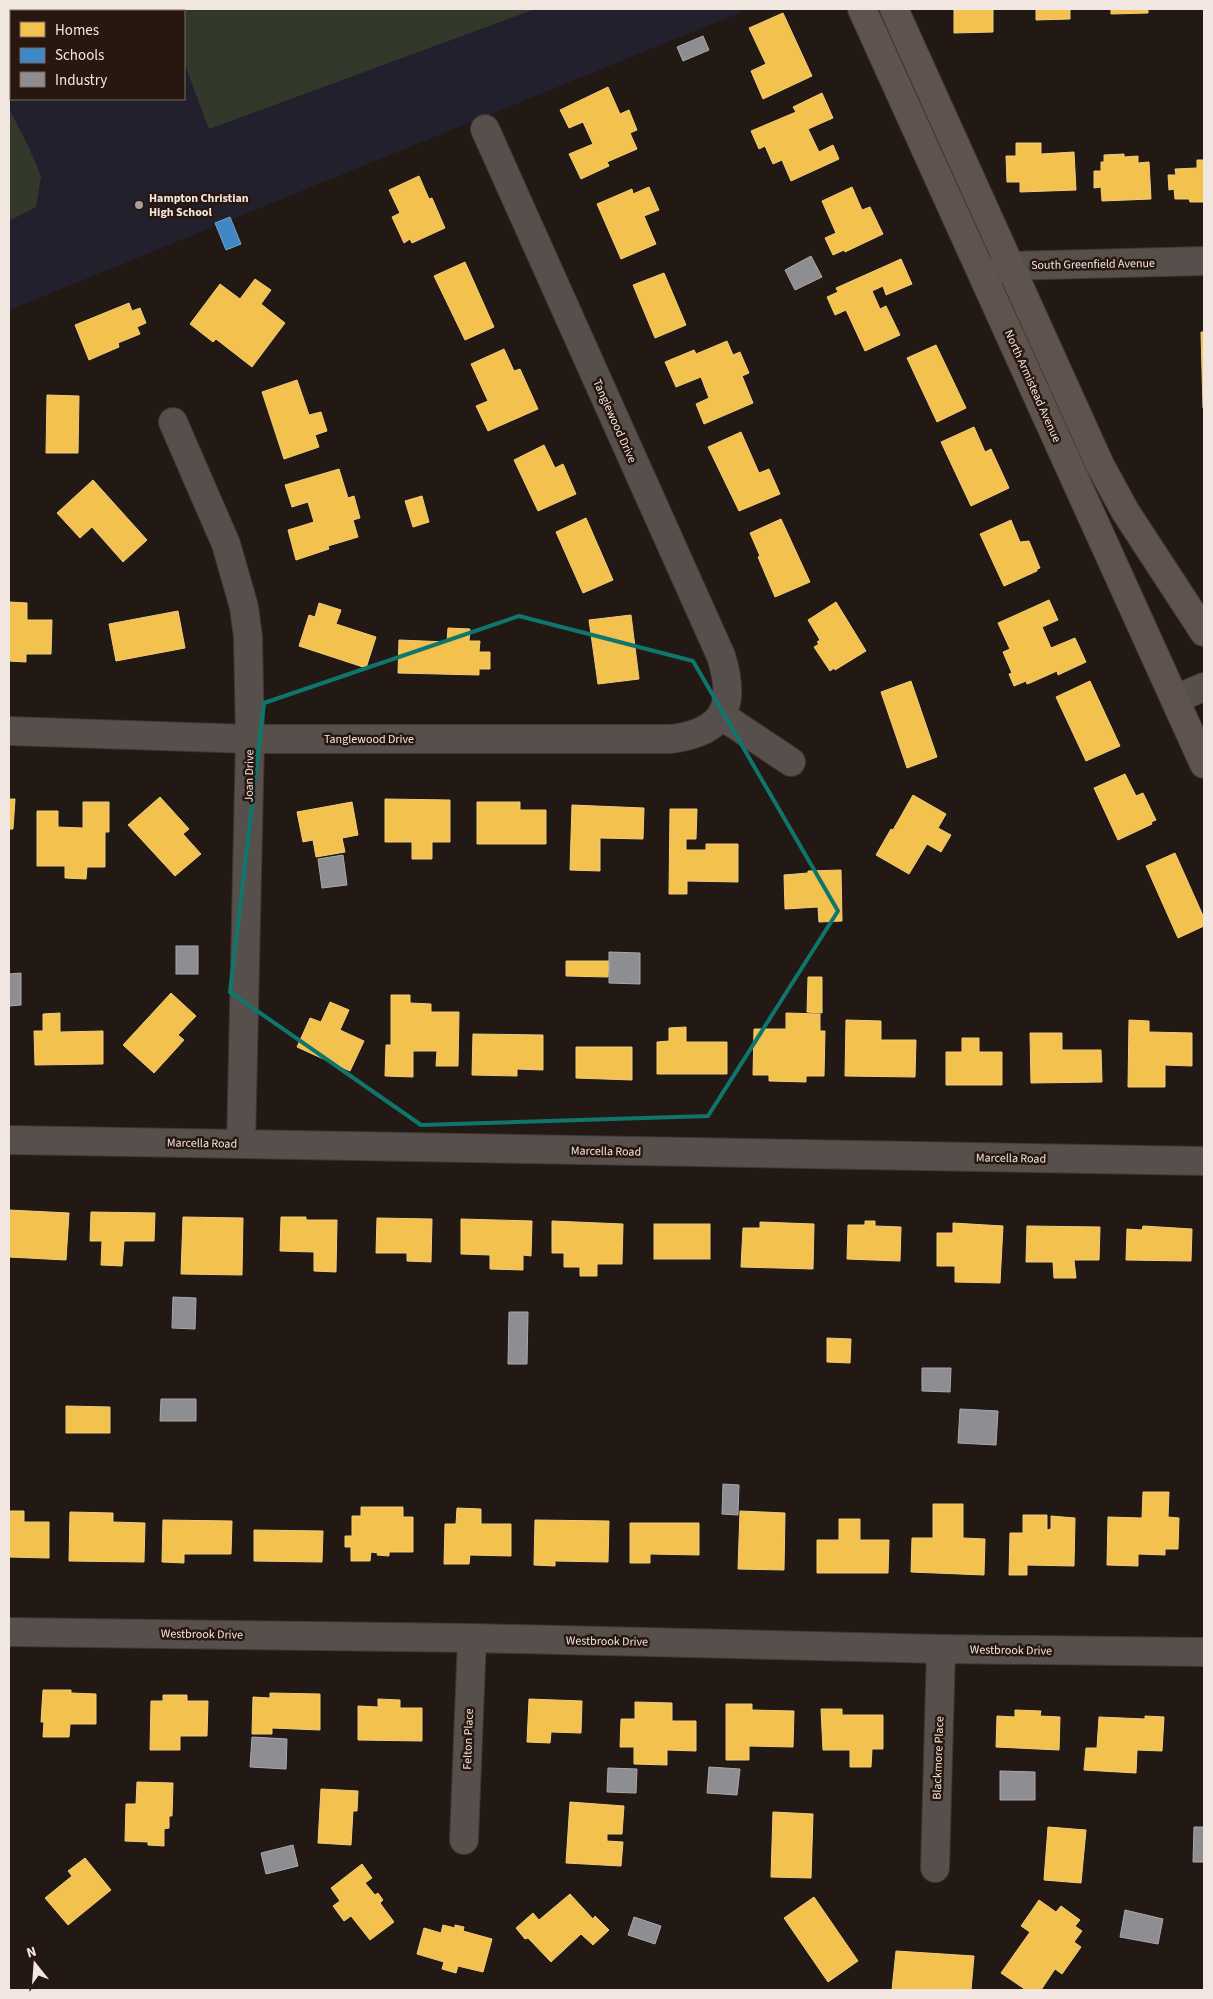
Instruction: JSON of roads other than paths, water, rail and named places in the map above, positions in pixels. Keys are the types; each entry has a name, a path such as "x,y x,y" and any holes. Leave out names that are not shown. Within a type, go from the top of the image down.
{"main road":[{"name":"North Armistead Avenue","path":"862,9 1204,764"},
{"path":"894,9 1100,465 1125,511 1204,632"}],"street":[{"name":"Tanglewood Drive","path":"9,731 250,739 670,740 689,737 708,729 722,716 728,699 727,676 721,656 485,129"},
{"name":"South Greenfield Avenue","path":"983,275 1009,266 1204,261"},
{"name":"Joan Drive","path":"173,422 226,544 244,607 248,637 250,739 242,1144"},
{"path":"1175,699 1204,687"},
{"path":"722,716 791,762"},
{"name":"Marcella Road","path":"9,1140 1204,1161"},
{"name":"Westbrook Drive","path":"9,1632 472,1638 941,1649 1204,1652"},
{"name":"Felton Place","path":"464,1840 472,1638"},
{"name":"Blackmore Place","path":"935,1868 941,1649"}],"place":[{"name":"Hampton Christian High School","path":"139,205"}]}
